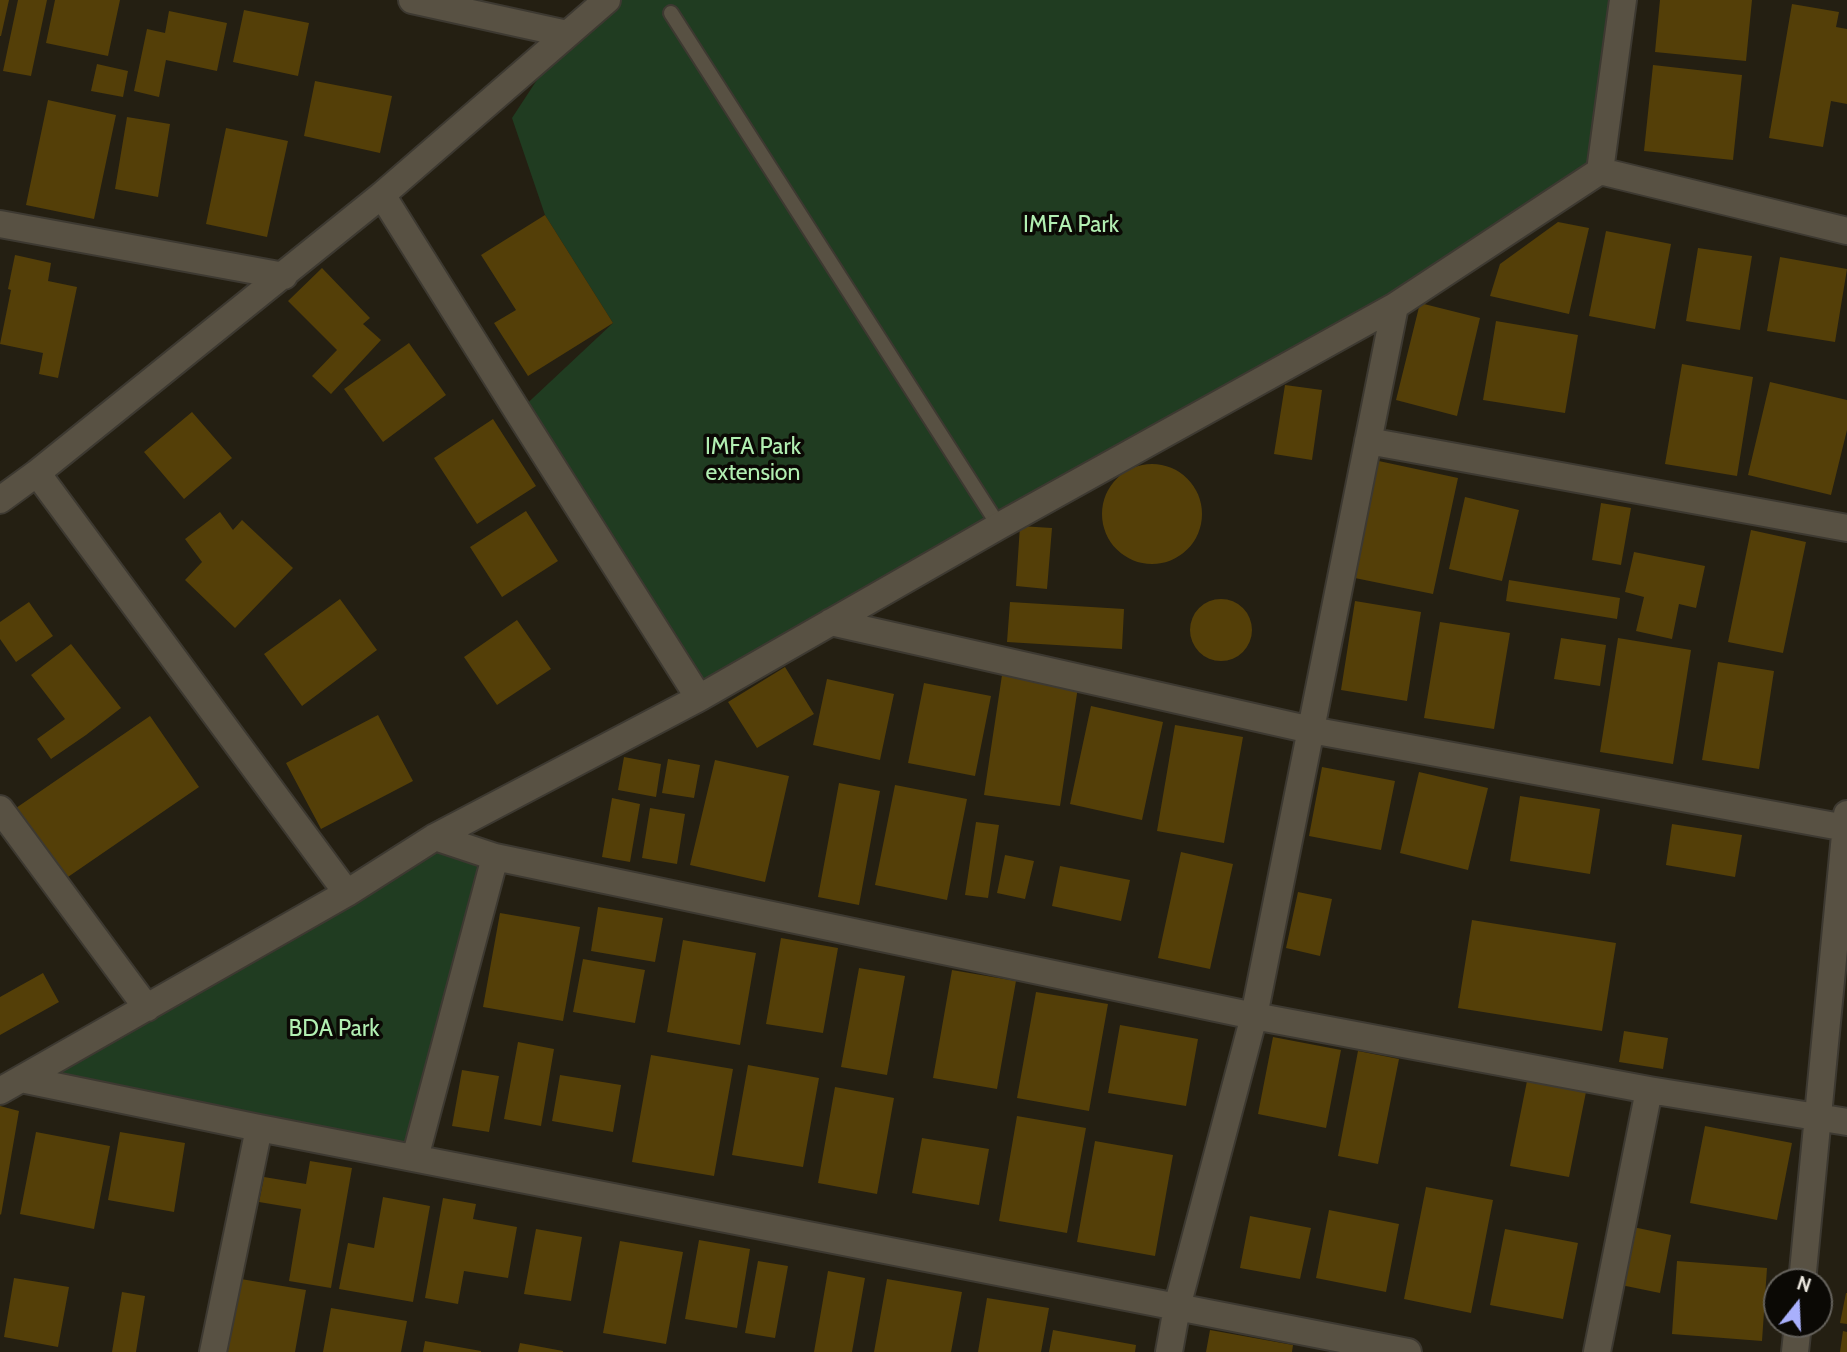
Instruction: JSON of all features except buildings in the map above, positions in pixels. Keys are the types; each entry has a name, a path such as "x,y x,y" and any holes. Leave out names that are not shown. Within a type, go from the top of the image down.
{"street":[{"path":"412,0 568,34"},
{"path":"0,500 284,276 607,0"},
{"path":"1600,171 1623,0"},
{"path":"11,1085 347,893 435,837 699,698 999,526 1395,306 1600,171 1847,232"},
{"path":"382,195 699,698"},
{"path":"0,224 284,276"},
{"path":"1169,1352 1177,1307 1254,1016 1395,306"},
{"path":"1368,441 1847,527"},
{"path":"37,473 347,893"},
{"path":"831,622 1311,730 1846,821 1803,1268"},
{"path":"0,809 146,1008"},
{"path":"435,837 495,857 1254,1016 1649,1090 1847,1122"},
{"path":"415,1157 495,857"},
{"path":"11,1085 415,1157 1408,1352"},
{"path":"1597,1352 1649,1090"},
{"path":"213,1352 259,1128"}],"lane":[{"path":"671,13 999,526"}],"green space":[{"name":"IMFA Park","path":"607,0 1623,0 1600,171 699,698 518,412 613,323 545,215 512,118 567,34"},
{"name":"BDA Park","path":"435,837 495,857 415,1158 22,1079"}],"park label":[{"name":"IMFA Park extension","path":"753,460"}]}
